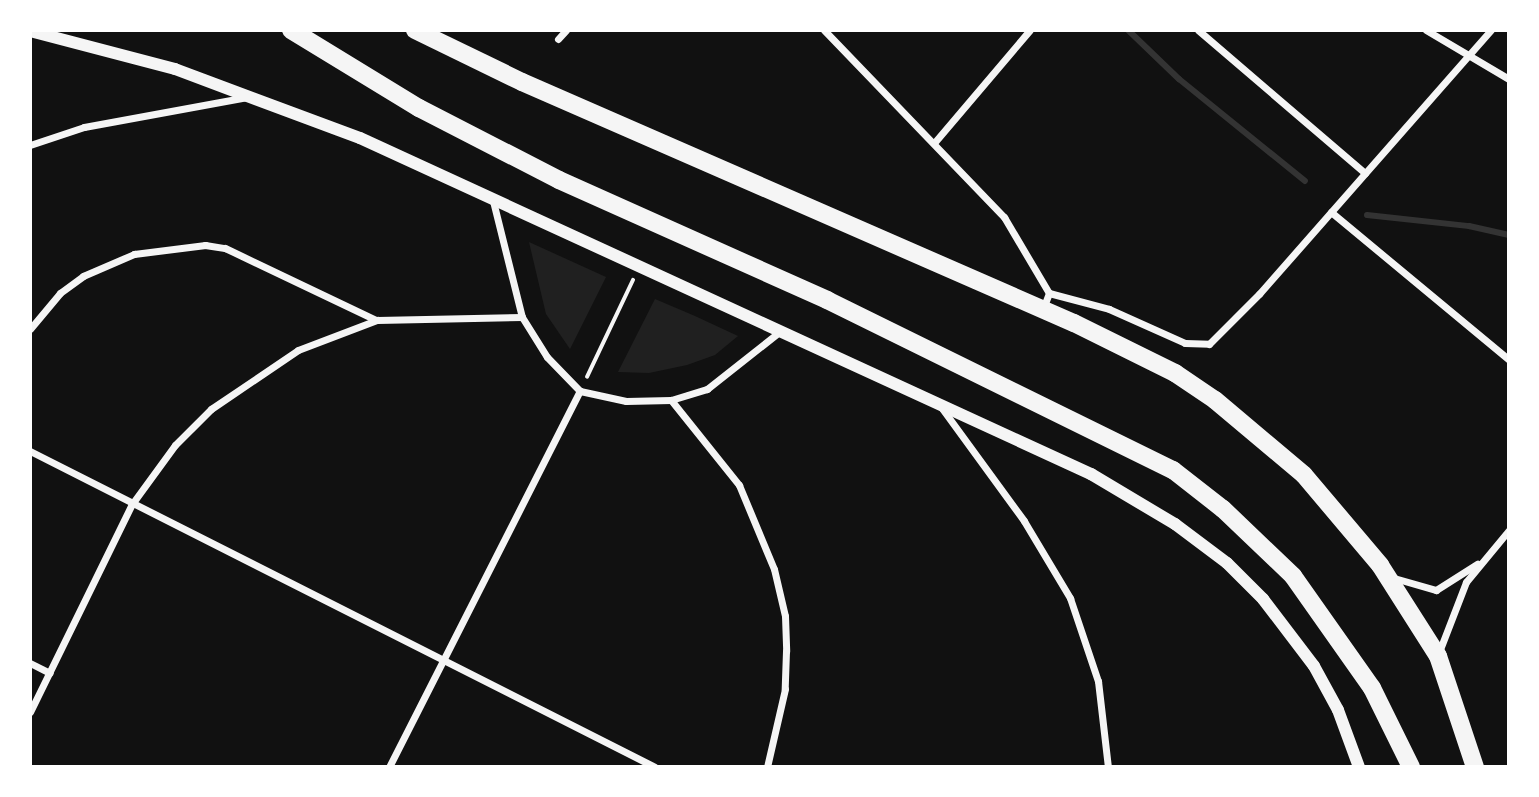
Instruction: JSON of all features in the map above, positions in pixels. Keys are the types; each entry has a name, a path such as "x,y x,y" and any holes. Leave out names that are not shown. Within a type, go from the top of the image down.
{"main road":[{"path":"291,30 419,108 559,180 827,300 1172,470 1223,509 1293,576 1372,688 1410,767"},
{"path":"415,30 522,82 1046,301 1175,373 1248,424 1304,475 1387,576 1438,656 1475,767"}],"street":[{"path":"558,39 566,30"},
{"path":"824,30 1004,218 1046,301 1109,309 1185,343 1209,344 1492,30"},
{"path":"934,143 1030,30"},
{"path":"1198,30 1362,176"},
{"path":"1426,30 1469,58 1509,79"},
{"path":"30,31 175,69 254,96 360,138 493,201 640,265 778,333 1091,474 1175,524 1227,564 1300,645 1338,710 1359,767"},
{"path":"30,145 84,127 254,96"},
{"path":"493,201 522,317 547,357 580,391 626,401 671,400 707,388 778,333"},
{"path":"1333,209 1509,360"},
{"path":"30,329 60,293 83,276 135,254 205,245 225,248 377,320"},
{"path":"30,712 132,504 175,445 211,408 256,375 298,350 377,320 522,317"},
{"path":"389,767 580,391"},
{"path":"671,400 739,485 774,569 785,616 785,689 767,767"},
{"path":"940,407 1024,521 1070,598 1098,681 1108,767"},
{"path":"30,452 442,663 655,767"},
{"path":"1438,656 1455,604 1483,559 1509,530"},
{"path":"1387,576 1436,590 1483,559"},
{"path":"30,663 50,673"}],"path":[{"path":"580,391 640,265"}],"shaded area":[{"path":"529,242 606,277 570,349 546,314"},
{"path":"655,299 738,336 715,355 687,365 649,373 618,372"}],"waterway":[{"path":"1128,30 1179,79 1305,181"},
{"path":"1367,215 1469,226 1509,235"}]}
